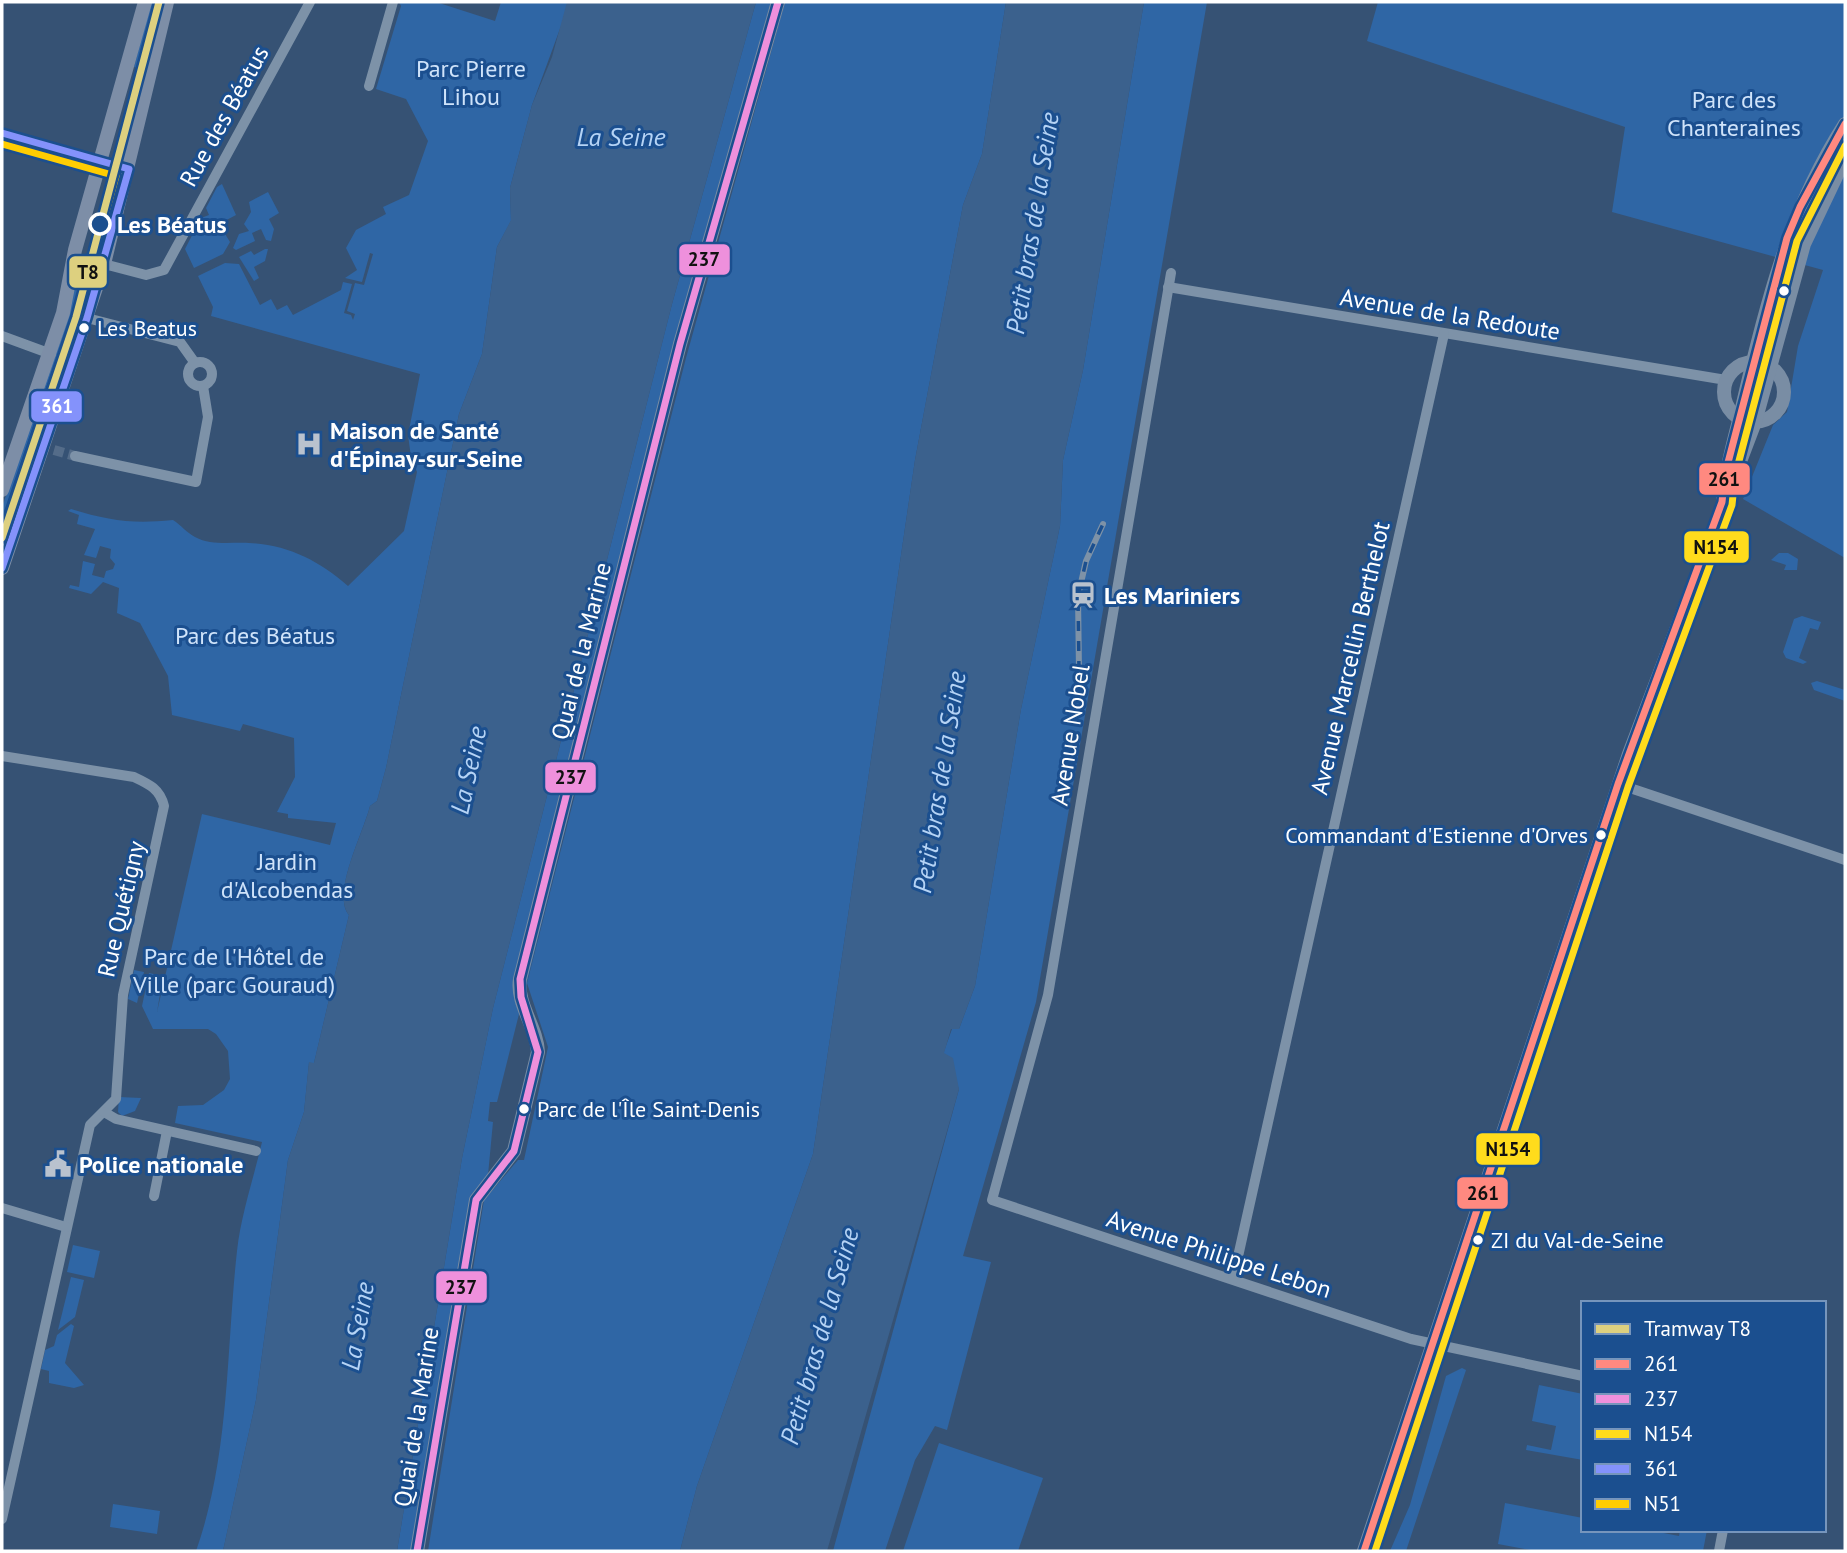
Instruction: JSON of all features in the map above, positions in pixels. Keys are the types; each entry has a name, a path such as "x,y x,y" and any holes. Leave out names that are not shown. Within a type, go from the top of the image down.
{"main road":[{"path":"2,490 51,354 100,159 145,2"},
{"path":"2,568 48,448 104,264 167,2"},
{"name":"Quai de la Marine","path":"417,1551 475,1200 514,1151 538,1052 536,1038 520,993 520,978 680,344 778,2"},
{"path":"1722,502 1725,474 1787,238 1800,207 1845,124"},
{"path":"1364,1551 1618,784 1722,502 1736,479 1755,422 1804,244 1845,158"},
{"path":"1753,361 1769,365 1782,380 1784,396 1776,413 1755,422 1740,419 1727,405 1726,380 1740,365 1753,361"}],"street":[{"name":"Rue des Béatus","path":"104,264 146,275 164,270 310,2"},
{"path":"369,86 393,2"},
{"path":"2,134 129,169"},
{"name":"Avenue Nobel","path":"992,1200 1048,995 1171,272"},
{"name":"Avenue de la Redoute","path":"1168,287 1726,380"},
{"path":"87,318 180,342 195,363"},
{"name":"Avenue Marcellin Berthelot","path":"1233,1279 1444,334"},
{"path":"2,336 51,354"},
{"path":"195,363 205,363 212,371 210,382 203,386 195,386 189,380 188,372 195,363"},
{"path":"75,456 196,482 208,416 203,386"},
{"name":"Rue Quétigny","path":"2,756 134,777 152,785 162,796 164,811 123,995 116,1099 90,1125 2,1518"},
{"path":"1618,784 1845,860"},
{"path":"104,1112 116,1119 256,1151"},
{"path":"154,1196 167,1131"},
{"name":"Avenue Philippe Lebon","path":"992,1200 1433,1345 1581,1376"},
{"path":"2,1208 66,1227"},
{"path":"1719,1551 1723,1532"}],"green space":[{"path":"151,2 162,2 149,71 134,67"},
{"path":"399,2 436,2 495,21 501,2 567,2 568,7 532,105 510,188 511,221 497,247 482,354 459,414 386,768 377,801 370,806 346,878 344,905 349,915 314,1063 309,1063 304,1112 288,1160 256,1400 223,1551 196,1551 207,1515 221,1440 239,1237 262,1142 175,1123 178,1106 203,1105 224,1090 230,1079 228,1051 216,1034 208,1029 153,1029 142,1006 149,973 163,976 157,1012 202,814 330,845 336,823 288,818 288,814 277,812 295,777 294,738 243,724 240,731 172,715 168,676 140,623 117,613 119,588 103,582 91,594 69,588 70,585 79,587 83,561 95,564 92,575 104,578 106,571 113,569 115,564 110,558 111,549 100,546 96,558 84,555 95,529 77,524 79,515 68,511 71,509 122,520 173,520 192,535 208,542 277,547 314,562 348,586 404,531 417,472 411,457 408,435 420,374 211,316 213,307 198,276 225,263 239,264 260,305 271,299 277,310 287,305 293,315 341,290 343,282 352,284 344,313 351,315 353,320 355,314 347,311 355,283 364,285 373,254 370,253 362,282 345,278 357,270 346,248 356,230 386,214 383,207 409,195 428,141 406,99 376,89 401,6"},
{"path":"756,2 772,2 497,1102 490,1102 488,1121 493,1122 488,1175 470,1197 412,1551 397,1551 462,1158 493,1008 672,304"},
{"name":"Parc de l'Île Saint-Denis","path":"785,2 1006,2 982,154 963,205 915,460 813,1154 697,1486 680,1551 428,1551 484,1200 518,1160 524,1160 548,1047 527,983 686,358"},
{"path":"1144,2 1207,2 1036,1002 963,1256 991,1262 947,1430 935,1426 915,1460 885,1551 833,1551 959,1089 943,1054 952,1029 959,1029 975,986 1021,709 1060,526 1063,460 1083,370"},
{"name":"Parc des Chanteraines","path":"1378,2 1845,2 1845,558 1743,499 1773,425 1787,412 1798,346 1823,270 1612,212 1625,127 1367,41"},
{"path":"222,184 236,215 219,224 230,242 223,254 194,268 185,249 201,218 209,215 206,208 217,187"},
{"path":"268,192 279,213 269,219 274,229 271,241 266,240 261,229 252,233 255,241 236,250 233,248 239,234 249,231 244,224 251,212 249,202"},
{"path":"268,249 265,261 254,267 259,278 254,281 239,257 251,251 254,255"},
{"path":"76,268 95,273 2,550 2,507 56,351"},
{"path":"1779,553 1788,553 1798,559 1797,570 1784,570 1786,565 1771,560"},
{"path":"1802,616 1821,622 1818,630 1810,628 1799,658 1807,662 1803,664 1786,658 1783,652 1794,619"},
{"path":"1817,681 1845,690 1845,701 1814,690 1811,683"},
{"path":"134,970 144,972 137,1003 128,999"},
{"path":"119,1097 141,1098 135,1111 122,1116 118,1112"},
{"path":"73,1245 100,1251 94,1278 67,1272"},
{"path":"71,1277 84,1280 75,1317 58,1330"},
{"path":"71,1324 74,1326 65,1363 84,1385 74,1388 49,1383 49,1371 41,1369 45,1350 54,1346 57,1335"},
{"path":"1462,1368 1466,1370 1406,1551 1390,1551 1410,1505 1446,1376"},
{"path":"1429,1380 1432,1381 1377,1551 1370,1551"},
{"path":"1539,1385 1581,1394 1581,1460 1526,1450 1527,1445 1551,1450 1556,1426 1532,1421"},
{"path":"939,1443 1043,1478 1018,1551 903,1551"},
{"path":"1505,1503 1581,1518 1581,1532 1658,1532 1679,1536 1680,1532 1707,1532 1703,1551 1536,1551 1498,1544"},
{"path":"113,1504 160,1511 157,1534 110,1527"}],"water":[{"name":"La Seine","path":"567,2 756,2 672,304 493,1008 462,1158 397,1551 223,1551 256,1400 288,1160 304,1112 309,1062 314,1063 349,915 344,905 346,878 370,806 377,801 386,768 459,414 482,354 497,247 511,220 510,188 532,105 552,57"},
{"name":"Petit bras de la Seine","path":"1006,2 1144,2 1083,370 1063,460 1060,526 1021,709 975,986 959,1029 951,1029 944,1053 953,1058 959,1089 827,1551 680,1551 697,1486 813,1154 915,460 963,205 982,154"}],"tunnel":[{"path":"54,450 75,456"}],"railway":[{"path":"1079,671 1078,596 1086,561 1103,524"}],"tram line":[{"name":"T8","path":"2,538 76,317 159,2"}],"transit line":[{"name":"237","path":"417,1551 476,1200 514,1151 538,1052 521,997 520,979 680,344 778,2"},
{"name":"261","path":"1364,1551 1618,784 1722,502 1725,474 1787,238 1800,207 1845,124"},
{"name":"361","path":"2,133 129,169 87,318 2,568"},
{"name":"N51","path":"2,144 116,176 77,315 2,536"},
{"name":"N154","path":"1375,1551 1628,787 1732,505 1735,476 1797,241 1845,146"}],"place":[{"name":"Les Béatus","path":"100,224"},
{"name":"Les Beatus","path":"84,328"},
{"name":"Maison de Santé d'Épinay-sur-Seine","path":"309,444"},
{"name":"Les Mariniers","path":"1083,595"},
{"name":"Commandant d'Estienne d'Orves","path":"1601,835"},
{"name":"Parc de l'Île Saint-Denis","path":"524,1109"},
{"name":"Police nationale","path":"58,1164"},
{"name":"ZI du Val-de-Seine","path":"1478,1240"}],"park label":[{"name":"Parc Pierre Lihou","path":"471,82"},
{"name":"Parc des Béatus","path":"255,635"},
{"name":"Jardin d'Alcobendas","path":"287,875"},
{"name":"Parc de l'Hôtel de Ville (parc Gouraud)","path":"234,970"}]}
